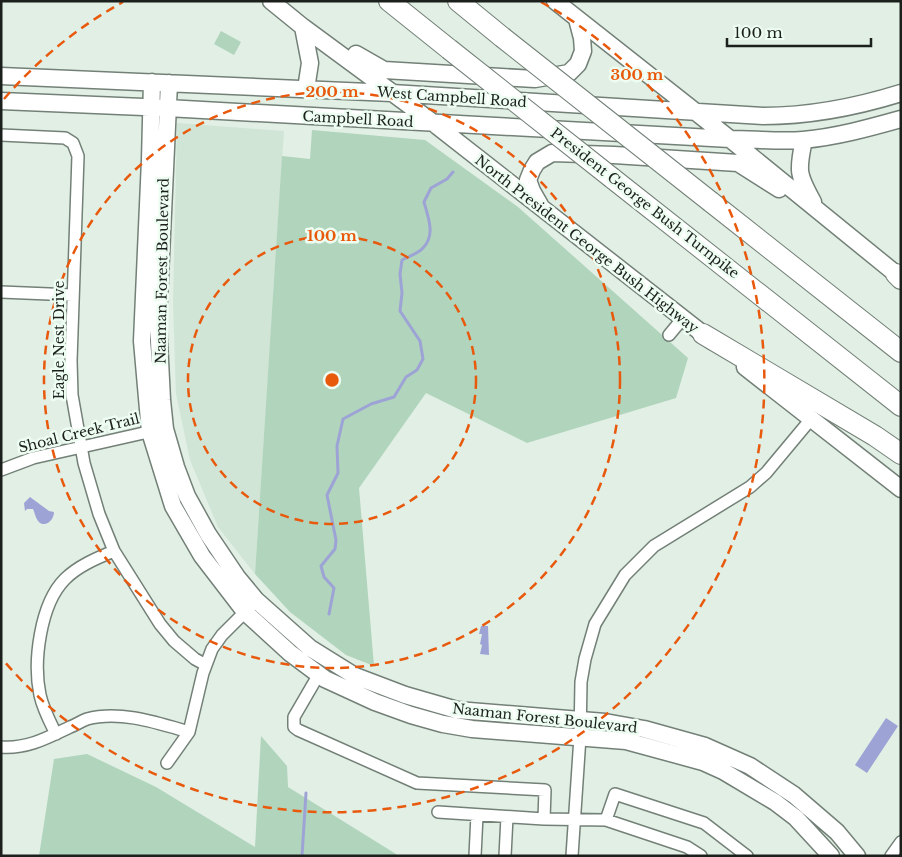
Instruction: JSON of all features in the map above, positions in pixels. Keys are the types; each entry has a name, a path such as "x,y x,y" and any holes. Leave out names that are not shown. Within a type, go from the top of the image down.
{"highway":[{"name":"President George Bush Turnpike","path":"389,1 901,406"},
{"path":"458,1 901,352"},
{"path":"703,334 875,436 901,454"}],"main road":[{"name":"North President George Bush Highway","path":"271,1 303,27 432,122 901,489"},
{"path":"555,1 730,139 899,277"},
{"path":"303,27 384,70 535,79 569,73 578,64 583,51 577,19"},
{"path":"303,27 310,62 306,89"},
{"name":"West Campbell Road","path":"1,76 392,93 756,116 790,116 826,112 901,93"},
{"name":"Naaman Forest Boulevard","path":"152,82 142,341 173,506 202,556 244,612 290,653 325,679 375,702 443,724 472,729 580,729 605,722 644,729 705,746 750,766 794,795 837,832 856,856"},
{"name":"Naaman Forest Boulevard","path":"169,83 158,312 162,400 158,430 176,467 187,496 208,534 237,577 256,600 310,648 355,676 405,695 457,710 580,729 704,762 775,802 796,818 831,856"},
{"path":"1,101 168,108"},
{"name":"Campbell Road","path":"168,108 432,122"},
{"name":"West Campbell Road","path":"432,122 730,139 804,140 865,129 901,119"},
{"path":"804,140 799,162 799,174 818,211"},
{"path":"545,212 532,191 528,180 537,162 552,152 738,163 756,176 818,211"},
{"path":"145,274 154,309 158,312"}],"street":[{"name":"Eagle Nest Drive","path":"1,135 65,138 73,143 78,156 71,361 72,395 81,448 99,514 114,551 160,624 174,641 195,659 206,665"},
{"path":"1,292 73,294"},
{"path":"670,335 683,318"},
{"path":"572,856 582,682 585,659 595,624 625,575 654,546 750,487 766,473 811,419"},
{"name":"Shoal Creek Trail","path":"1,470 33,458 158,430"},
{"path":"56,734 43,704 38,683 40,633 46,610 52,596 65,579 77,570 114,551"},
{"path":"167,763 189,732 206,665 212,650 222,635 256,600"},
{"path":"319,674 294,717 294,726 298,730 417,783 545,790 544,820"},
{"path":"1,747 23,746 42,742 86,720 103,717 118,717 158,723 189,732"},
{"path":"606,820 615,794 704,823 747,856"},
{"path":"438,812 544,820 606,820 687,847 701,856"},
{"path":"475,856 477,815"},
{"path":"505,856 507,817"},
{"path":"891,856 901,842"}],"shaded area":[{"path":"221,31 241,42 234,55 214,44"},
{"path":"177,123 284,131 255,574 218,527 190,460 176,394 173,303"},
{"path":"312,130 425,140 518,207 688,358 676,398 527,443 426,393 359,488 374,666 346,655 290,612 255,574 282,156 310,159"},
{"path":"261,736 287,766 288,787 396,854 396,856 39,856 54,759 87,754 156,787 255,847"}],"water":[{"path":"30,497 49,511 54,512 49,522 43,524 38,521 33,509 25,511 24,503"},
{"path":"481,626 488,626 489,655 480,654 482,634 479,634"},
{"path":"886,718 898,726 867,773 855,765"}],"waterway":[{"path":"329,614 334,588 324,577 321,566 335,549 336,540 327,495 338,473 337,446 343,419 371,404 394,397 406,377 417,370 423,359 420,341 400,311 402,260 419,252 427,243 430,226 424,202 431,188 447,179 453,172"},
{"path":"302,856 306,793"}]}
